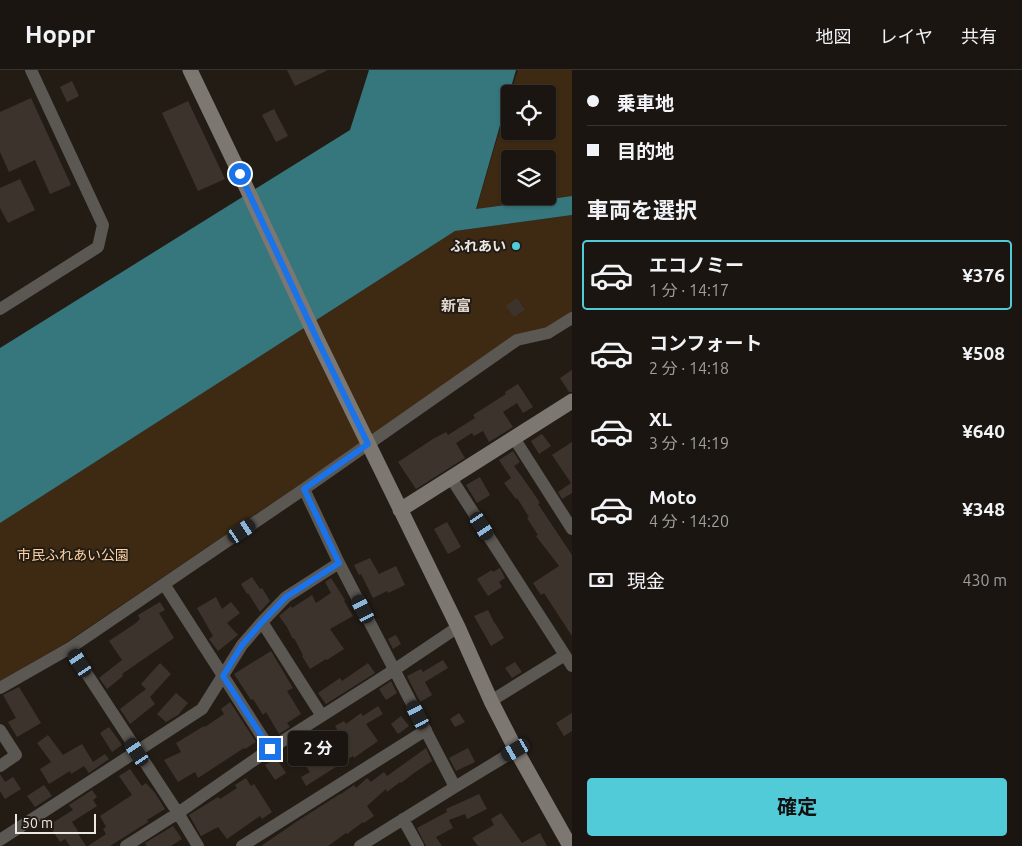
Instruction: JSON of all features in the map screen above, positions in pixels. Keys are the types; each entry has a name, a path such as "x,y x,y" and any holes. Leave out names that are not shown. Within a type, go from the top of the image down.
{"street":[{"path":"0,309 98,247 103,225 31,70"},
{"path":"190,70 316,337 458,628 490,700 570,846"},
{"path":"0,688 70,648 304,489 517,340 548,333 572,318"},
{"path":"400,510 572,401"},
{"path":"514,438 572,529"},
{"path":"451,478 568,661 490,700"},
{"path":"304,489 339,563 455,787"},
{"path":"0,840 202,709 242,645 262,622 286,597 339,563"},
{"path":"164,584 270,749"},
{"path":"262,622 322,716"},
{"path":"126,846 178,813 270,749 458,628"},
{"path":"70,648 198,846"},
{"path":"0,730 16,755 0,766"},
{"path":"242,846 426,730"},
{"path":"360,846 516,750"},
{"path":"403,819 418,846"}],"green space":[{"path":"518,70 572,70 572,196 556,198 556,150 501,150 501,205 510,205 476,210 501,125 501,140 556,140 556,85 513,85"},
{"name":"市民ふれあい公園","path":"572,215 572,314 547,329 516,338 64,644 0,681 0,522 455,231"}],"water":[{"path":"369,70 516,70 512,85 501,85 501,122 476,209 506,205 556,205 556,198 572,196 572,215 455,231 0,523 0,348 350,130"}],"building":[{"path":"287,70 328,70 295,86"},
{"path":"72,81 79,96 67,102 60,87"},
{"path":"31,98 71,185 50,194 35,160 9,172 0,152 0,112"},
{"path":"188,101 225,179 198,191 162,113"},
{"path":"274,109 288,136 276,142 262,115"},
{"path":"20,179 35,210 8,223 0,208 0,188"},
{"path":"517,298 525,310 514,317 506,306"},
{"path":"572,370 572,392 569,392 560,378"},
{"path":"518,384 533,407 523,413 517,403 503,412 513,427 489,442 483,431 474,436 472,433 456,443 465,458 416,489 398,462 433,439 446,432 448,435 475,418 473,415"},
{"path":"542,434 551,446 539,454 531,441"},
{"path":"572,442 572,493 562,499 558,492 571,483 552,455"},
{"path":"513,451 520,462 514,466 540,503 538,504 572,555 572,636 544,593 541,595 533,583 559,566 536,536 538,535 527,518 529,517 517,498 504,483 511,478 499,460"},
{"path":"480,477 490,495 477,503 466,485"},
{"path":"447,522 461,547 448,554 434,529"},
{"path":"370,558 379,574 396,566 405,585 373,598 361,574 359,575 354,565"},
{"path":"500,568 505,578 499,582 502,587 488,596 477,579 492,570 493,572"},
{"path":"252,577 270,601 260,612 241,584"},
{"path":"331,578 353,616 330,629 344,649 310,669 294,638 279,616 291,606 292,608 312,595 316,603 331,593 325,582"},
{"path":"216,597 222,609 231,602 240,613 227,623 238,635 218,651 209,639 213,636 197,608"},
{"path":"160,602 165,610 159,613 174,638 122,674 123,676 107,689 99,678 122,660 109,641 136,623 140,619 138,615"},
{"path":"488,610 504,638 491,646 474,616"},
{"path":"396,635 401,644 393,649 388,639"},
{"path":"271,651 293,688 287,691 301,714 287,723 290,727 279,734 266,712 263,715 234,674"},
{"path":"443,660 448,668 425,682 432,695 420,702 407,676 421,669 423,672"},
{"path":"515,662 522,672 512,678 505,668"},
{"path":"160,663 171,674 150,697 155,704 130,724 120,709 146,689 141,684"},
{"path":"368,663 375,673 326,704 318,693 340,678 342,681"},
{"path":"391,681 397,693 386,700 379,689"},
{"path":"19,687 41,723 17,737 8,722 16,718 3,695"},
{"path":"176,693 188,703 178,715 166,722 157,714"},
{"path":"230,702 256,742 198,778 195,772 178,782 164,760 181,752 176,743 224,714 221,709"},
{"path":"378,706 383,714 366,724 378,741 354,758 353,756 306,786 301,777 310,772 294,748 304,741 317,759 344,741 335,726 344,721 346,724 361,713 363,716"},
{"path":"459,713 465,722 455,727 450,719"},
{"path":"572,713 572,731 564,736 556,723"},
{"path":"401,716 409,726 398,734 391,724"},
{"path":"109,727 122,745 112,752 100,733"},
{"path":"48,735 63,755 82,744 93,762 105,754 109,759 89,773 84,766 71,774 70,771 49,784 40,769 51,762 37,743"},
{"path":"426,748 432,761 387,792 386,789 367,806 374,816 328,846 261,846 354,785 356,788 367,778 371,782 384,772 387,776"},
{"path":"468,748 475,762 456,771 449,758"},
{"path":"276,758 286,773 275,780 265,765"},
{"path":"130,769 142,786 146,783 155,793 165,809 110,846 88,846 106,834 103,829 106,827 100,816 132,795 119,776"},
{"path":"0,774 5,782 13,777 21,789 5,799 0,791"},
{"path":"246,778 251,786 254,784 272,812 262,819 260,816 227,839 218,827 201,836 189,815 237,788 235,785"},
{"path":"44,785 52,796 35,807 27,796"},
{"path":"92,790 97,797 93,800 97,806 72,822 86,846 70,846 65,839 60,842 49,825 73,810 69,805"},
{"path":"479,794 487,809 467,819 465,814 449,820 453,828 436,837 442,846 426,846 417,828 447,812 446,809"},
{"path":"501,813 522,843 540,833 547,846 478,846 472,838 494,825 491,819"},
{"path":"173,826 182,839 171,846 147,846 145,843"}],"place":[{"name":"ふれあい","path":"516,246"}],"district":[{"name":"新富","path":"456,306"}],"route":[{"path":"240,174 368,444 304,489 339,563 286,597 242,645 223,676 270,749"}]}
